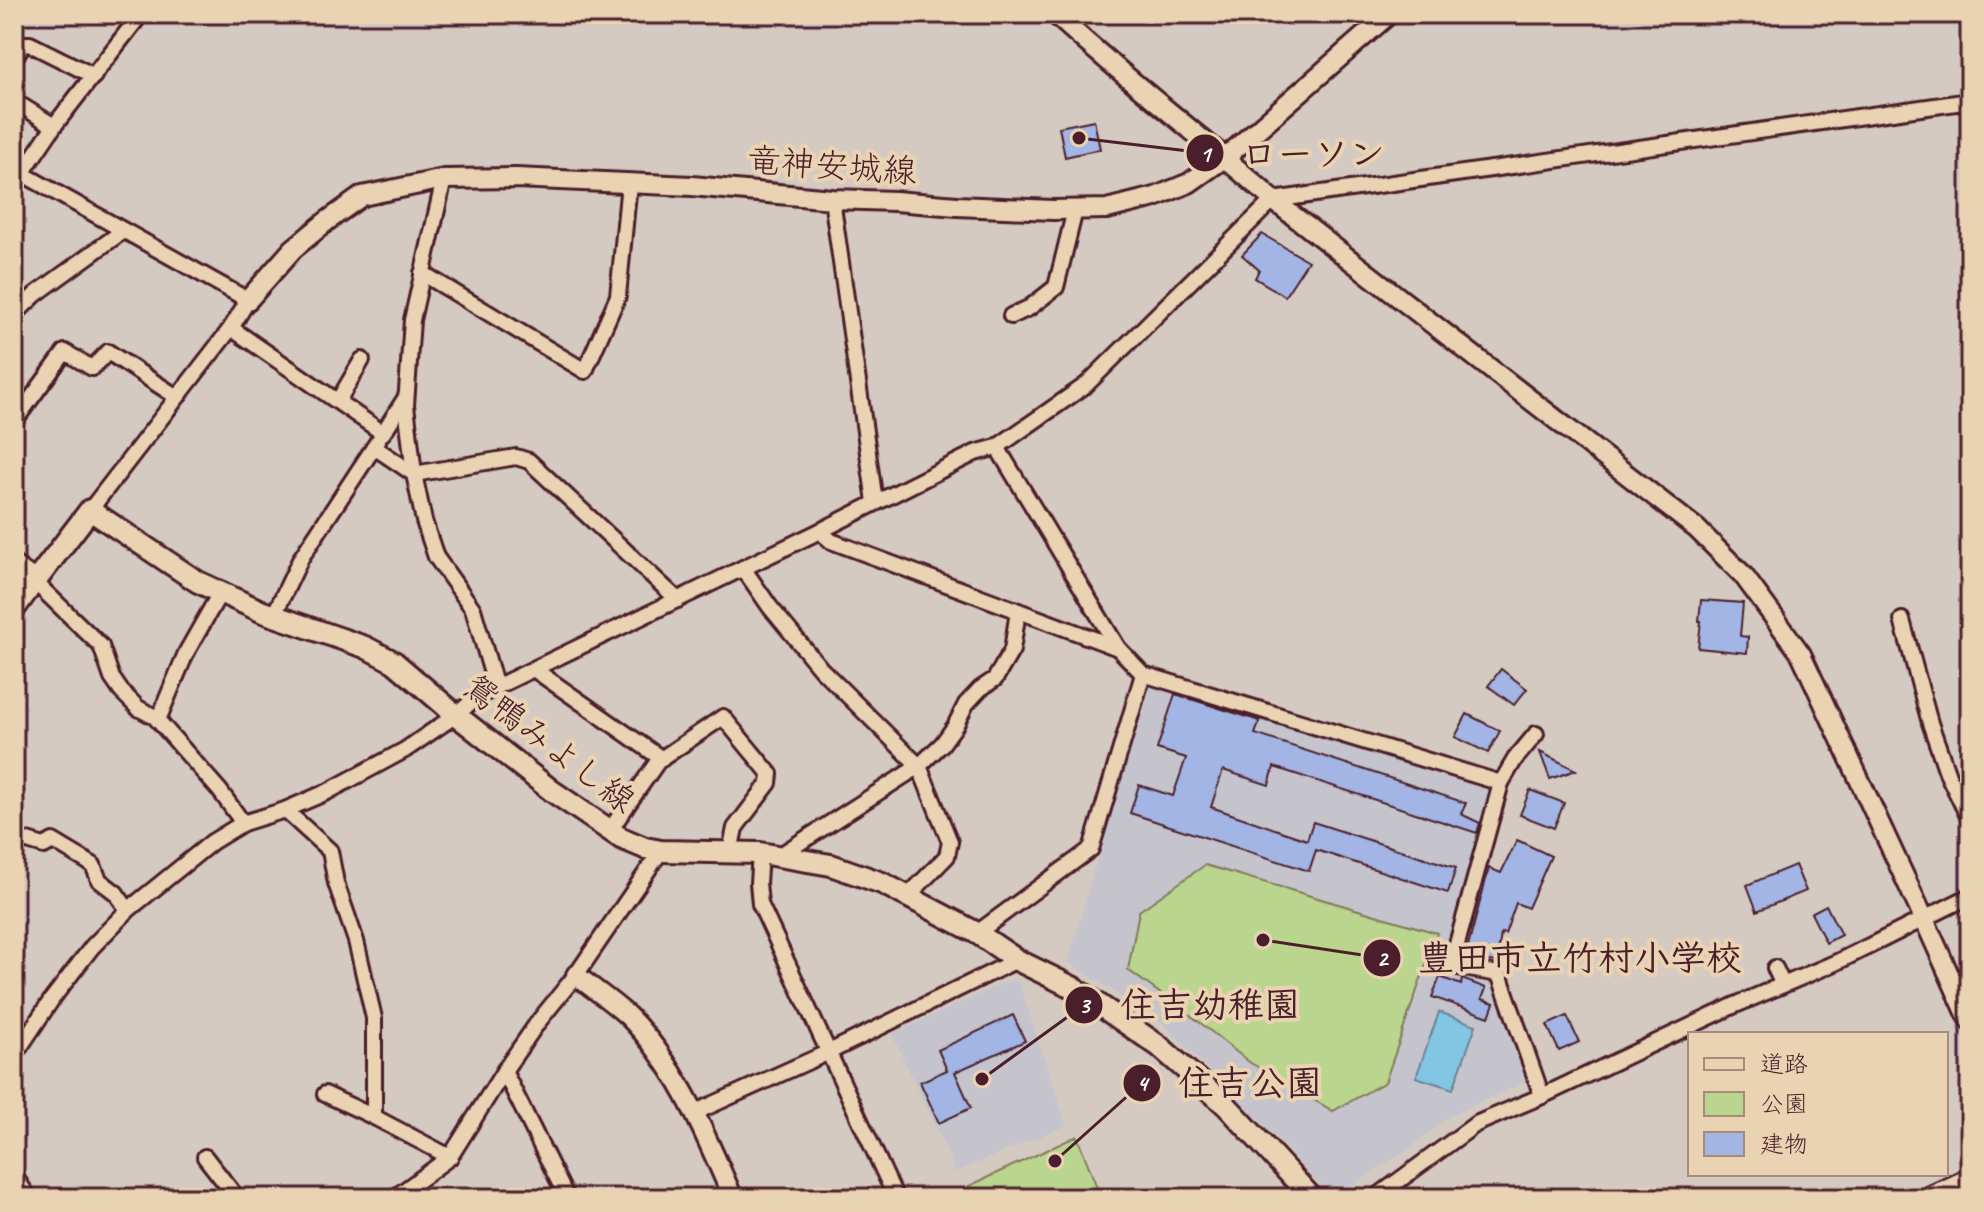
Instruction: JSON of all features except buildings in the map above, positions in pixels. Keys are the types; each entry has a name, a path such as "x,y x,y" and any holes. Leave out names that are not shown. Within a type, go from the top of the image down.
{"main road":[{"path":"14,567 35,582 90,510"},
{"name":"鴛鴨みよし線","path":"90,510 198,582 274,615 365,647 394,662 552,791 621,838 661,851 770,854 831,865 882,883 977,933 1017,960 1076,989 1159,1046 1226,1105 1312,1198"},
{"path":"1931,1198 1970,1180"}],"street":[{"path":"90,510 231,328 248,300 17,176 141,14"},
{"path":"1055,14 1096,53 1226,157 1273,200 1697,529 1743,575 1801,654 1970,1021"},
{"name":"竜神安城線","path":"248,300 293,249 362,196 444,179 516,178 692,186 832,199 1075,210 1107,209 1155,197 1189,183 1226,157 1389,14"},
{"path":"14,59 23,44 30,44 94,76"},
{"path":"14,101 54,126"},
{"path":"14,1056 92,947 128,910 212,842 243,823 327,792 405,750 496,687 975,453 997,447 1086,385 1273,200 1970,101"},
{"path":"444,179 412,320 406,405 414,474 424,521 436,557 473,609 496,687"},
{"path":"422,273 585,371 618,296 629,183"},
{"path":"832,199 875,502"},
{"path":"1011,316 1029,308 1056,287 1075,210"},
{"path":"14,315 36,294 123,231"},
{"path":"231,328 383,433"},
{"path":"14,422 65,352 92,368 108,352 177,397"},
{"path":"338,401 362,360"},
{"path":"274,615 301,558 407,395"},
{"path":"374,447 414,474 516,457 529,461 678,600"},
{"path":"997,447 1118,648 1143,674 1501,783"},
{"path":"820,531 831,541 1118,648"},
{"path":"743,568 770,607 821,669 919,766 950,842 947,856 907,897"},
{"path":"14,611 35,582 101,646 112,678 121,691 138,708 158,720 220,791 243,823"},
{"path":"158,720 186,653 220,593"},
{"path":"896,1198 760,904 758,883 770,854 919,766 942,744 966,704 995,679 1012,650 1018,611"},
{"path":"1902,620 1930,723 1948,775 1970,820"},
{"path":"535,670 662,759"},
{"path":"977,933 1091,849 1143,674"},
{"path":"610,830 658,761 723,717 770,774 769,783 735,828 730,852"},
{"path":"1536,734 1515,759 1501,783 1451,966 1499,974 1542,1096"},
{"path":"285,810 330,851 374,1018 374,1117"},
{"path":"14,837 44,846 53,841 93,865 99,880 116,893 128,910"},
{"path":"403,1195 450,1157 504,1071 576,975 661,851"},
{"path":"1375,1198 1476,1124 1733,1006 1835,963 1970,896"},
{"path":"696,1112 829,1052 1017,960"},
{"path":"1775,968 1783,985"},
{"path":"576,975 628,1017 671,1068 696,1112 733,1198"},
{"path":"504,1071 567,1198"},
{"path":"325,1094 450,1157"},
{"path":"205,1157 237,1198"},
{"path":"14,1175 29,1198"}],"shaded area":[{"path":"1147,682 1492,789 1460,918 1442,970 1490,979 1498,986 1529,1080 1450,1116 1412,1147 1332,1198 1162,1023 1068,962"},
{"path":"1012,979 1019,983 1067,1125 956,1172 892,1034"}],"green space":[{"path":"1205,865 1437,933 1385,1082 1333,1111 1249,1062 1128,970 1139,911"},
{"path":"1077,1136 1101,1198 975,1198 969,1186"}],"water":[{"path":"1439,1012 1476,1025 1453,1089 1416,1077"}],"place":[{"name":"ローソン","path":"1079,138"},
{"name":"豊田市立竹村小学校","path":"1263,940"},
{"name":"住吉幼稚園","path":"982,1079"},
{"name":"住吉公園","path":"1055,1161"}]}
